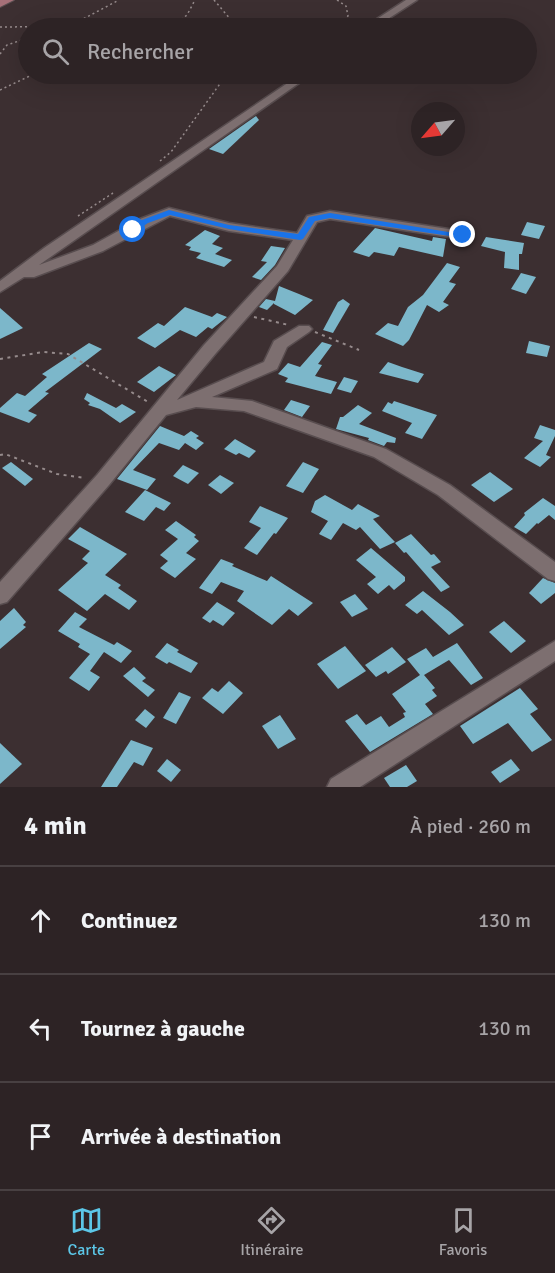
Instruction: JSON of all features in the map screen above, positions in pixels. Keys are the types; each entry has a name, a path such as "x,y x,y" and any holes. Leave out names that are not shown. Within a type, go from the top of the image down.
{"main road":[{"path":"0,3 8,0"}],"street":[{"path":"384,18 412,0"},
{"path":"0,288 77,232 292,84"},
{"path":"14,279 99,248 145,222 169,212 229,227 300,237"},
{"path":"0,596 162,411 210,349 283,268 312,219 330,216 463,235"},
{"path":"162,411 263,370 271,365 280,345 304,329"},
{"path":"180,404 196,401 246,405 380,453 444,490 555,573"},
{"path":"339,787 555,650"}],"path":[{"path":"86,18 119,0"},
{"path":"180,18 187,15 195,0"},
{"path":"214,0 229,18"},
{"path":"337,0 346,6 348,16 346,18"},
{"path":"0,27 18,27"},
{"path":"0,54 7,45 18,41"},
{"path":"0,90 18,82"},
{"path":"156,164 171,152 221,84"},
{"path":"0,359 43,352 68,354 162,411"},
{"path":"0,455 5,454 57,474 103,480"}],"building":[{"path":"256,116 259,120 223,154 209,149"},
{"path":"527,222 545,226 539,239 521,235"},
{"path":"375,228 432,241 433,237 446,239 443,257 399,247 394,256 374,252 369,257 353,252"},
{"path":"205,230 220,236 212,244 223,248 215,254 232,260 224,267 196,258 201,253 189,250 191,247 185,245"},
{"path":"486,237 524,243 522,254 519,254 519,270 504,268 505,252 481,246"},
{"path":"271,246 285,248 275,265 261,280 252,277 267,262 261,261"},
{"path":"447,263 460,267 449,282 456,284 443,302 449,305 439,312 427,305 409,340 403,346 375,334 388,323 398,326 408,307 423,295"},
{"path":"521,273 536,277 526,294 511,289"},
{"path":"279,286 313,300 295,315 274,303 267,310 259,307 266,299 275,301"},
{"path":"343,299 350,304 333,333 323,330 338,302"},
{"path":"185,307 212,317 217,313 227,317 212,329 208,327 196,337 180,330 155,348 137,338 158,323 164,326"},
{"path":"0,308 23,328 0,339"},
{"path":"529,341 550,346 547,357 526,353"},
{"path":"322,342 332,345 318,364 322,365 315,376 337,382 331,394 285,382 288,378 278,374 288,363 300,367"},
{"path":"89,343 102,349 45,392 49,393 28,411 37,415 29,423 0,412 0,408 17,393 25,396 47,377 42,374"},
{"path":"388,362 424,374 418,383 379,373"},
{"path":"159,366 176,375 154,392 137,382"},
{"path":"344,377 358,381 351,393 337,389"},
{"path":"87,393 116,408 122,404 136,412 120,423 100,409 88,405 90,403 84,399"},
{"path":"291,400 310,406 302,417 284,410"},
{"path":"394,401 437,415 422,439 405,433 412,423 382,411 388,402 392,404"},
{"path":"358,405 372,413 359,424 396,438 395,443 387,442 384,446 368,440 369,438 336,429 340,417"},
{"path":"540,425 555,430 555,436 546,455 551,457 540,467 524,458 543,441 534,438"},
{"path":"160,426 184,436 191,431 204,443 196,450 185,443 179,450 159,443 133,470 156,479 147,490 117,479"},
{"path":"235,439 256,451 249,458 224,449"},
{"path":"11,462 33,479 25,486 2,468"},
{"path":"303,462 319,469 303,493 286,486"},
{"path":"183,465 199,473 188,484 173,476"},
{"path":"490,472 513,489 494,502 471,485"},
{"path":"220,475 234,483 221,494 208,485"},
{"path":"145,490 171,503 164,511 156,507 144,521 125,512"},
{"path":"325,495 352,510 358,504 380,516 373,519 395,542 380,549 360,527 356,530 343,523 331,540 319,534 328,521 311,512 315,501"},
{"path":"543,498 555,506 555,520 549,515 526,534 514,527 525,515 524,513"},
{"path":"260,506 288,518 257,555 244,548 261,528 249,522"},
{"path":"176,521 196,535 194,537 199,541 186,553 196,559 175,578 160,568 168,561 160,555 178,539 165,530"},
{"path":"80,527 127,554 105,575 121,585 118,588 137,601 129,610 105,594 87,611 58,590 88,563 82,559 90,551 68,539"},
{"path":"411,534 441,562 431,567 450,587 441,592 406,552 404,553 395,543"},
{"path":"371,548 405,577 405,581 394,590 389,585 378,594 367,584 376,577 356,560"},
{"path":"221,559 267,581 271,576 313,603 298,616 289,609 272,625 237,601 244,591 221,582 212,594 199,588"},
{"path":"543,578 555,583 555,593 541,604 529,593"},
{"path":"423,591 464,625 449,635 422,610 417,614 405,605"},
{"path":"355,594 368,609 352,617 340,602"},
{"path":"217,602 235,613 223,626 213,620 210,623 202,618"},
{"path":"14,608 26,622 23,625 26,627 0,649 0,621"},
{"path":"75,612 87,619 79,627 114,645 117,642 132,651 121,663 104,652 90,671 100,677 89,691 69,678 90,654 78,647 80,644 58,631"},
{"path":"504,621 526,641 511,653 489,632"},
{"path":"167,643 179,650 177,652 198,663 191,673 155,657"},
{"path":"457,643 483,678 471,685 449,660 424,675 435,688 432,690 437,696 425,704 433,714 370,752 345,721 357,714 366,725 381,716 389,727 405,717 403,713 406,712 392,694 420,675 407,659 426,648 433,657"},
{"path":"345,646 366,671 338,689 317,664"},
{"path":"392,647 406,662 388,674 386,671 376,677 365,665"},
{"path":"134,667 146,678 142,681 155,690 148,697 123,676"},
{"path":"229,681 243,693 223,714 202,698 212,688 218,692"},
{"path":"520,688 538,709 530,714 552,740 532,752 508,723 473,744 460,726"},
{"path":"179,692 191,697 176,724 163,718"},
{"path":"145,709 155,717 146,728 135,720"},
{"path":"280,715 296,739 278,749 262,726"},
{"path":"131,740 153,748 143,766 134,762 117,787 101,787"},
{"path":"0,743 22,764 0,784"},
{"path":"167,759 181,770 171,782 157,771"},
{"path":"511,759 520,770 500,783 491,772"},
{"path":"406,765 417,781 407,787 390,787 384,778"}],"route":[{"path":"133,230 169,212 229,227 300,237 306,225 319,216 344,217 463,235"}]}
